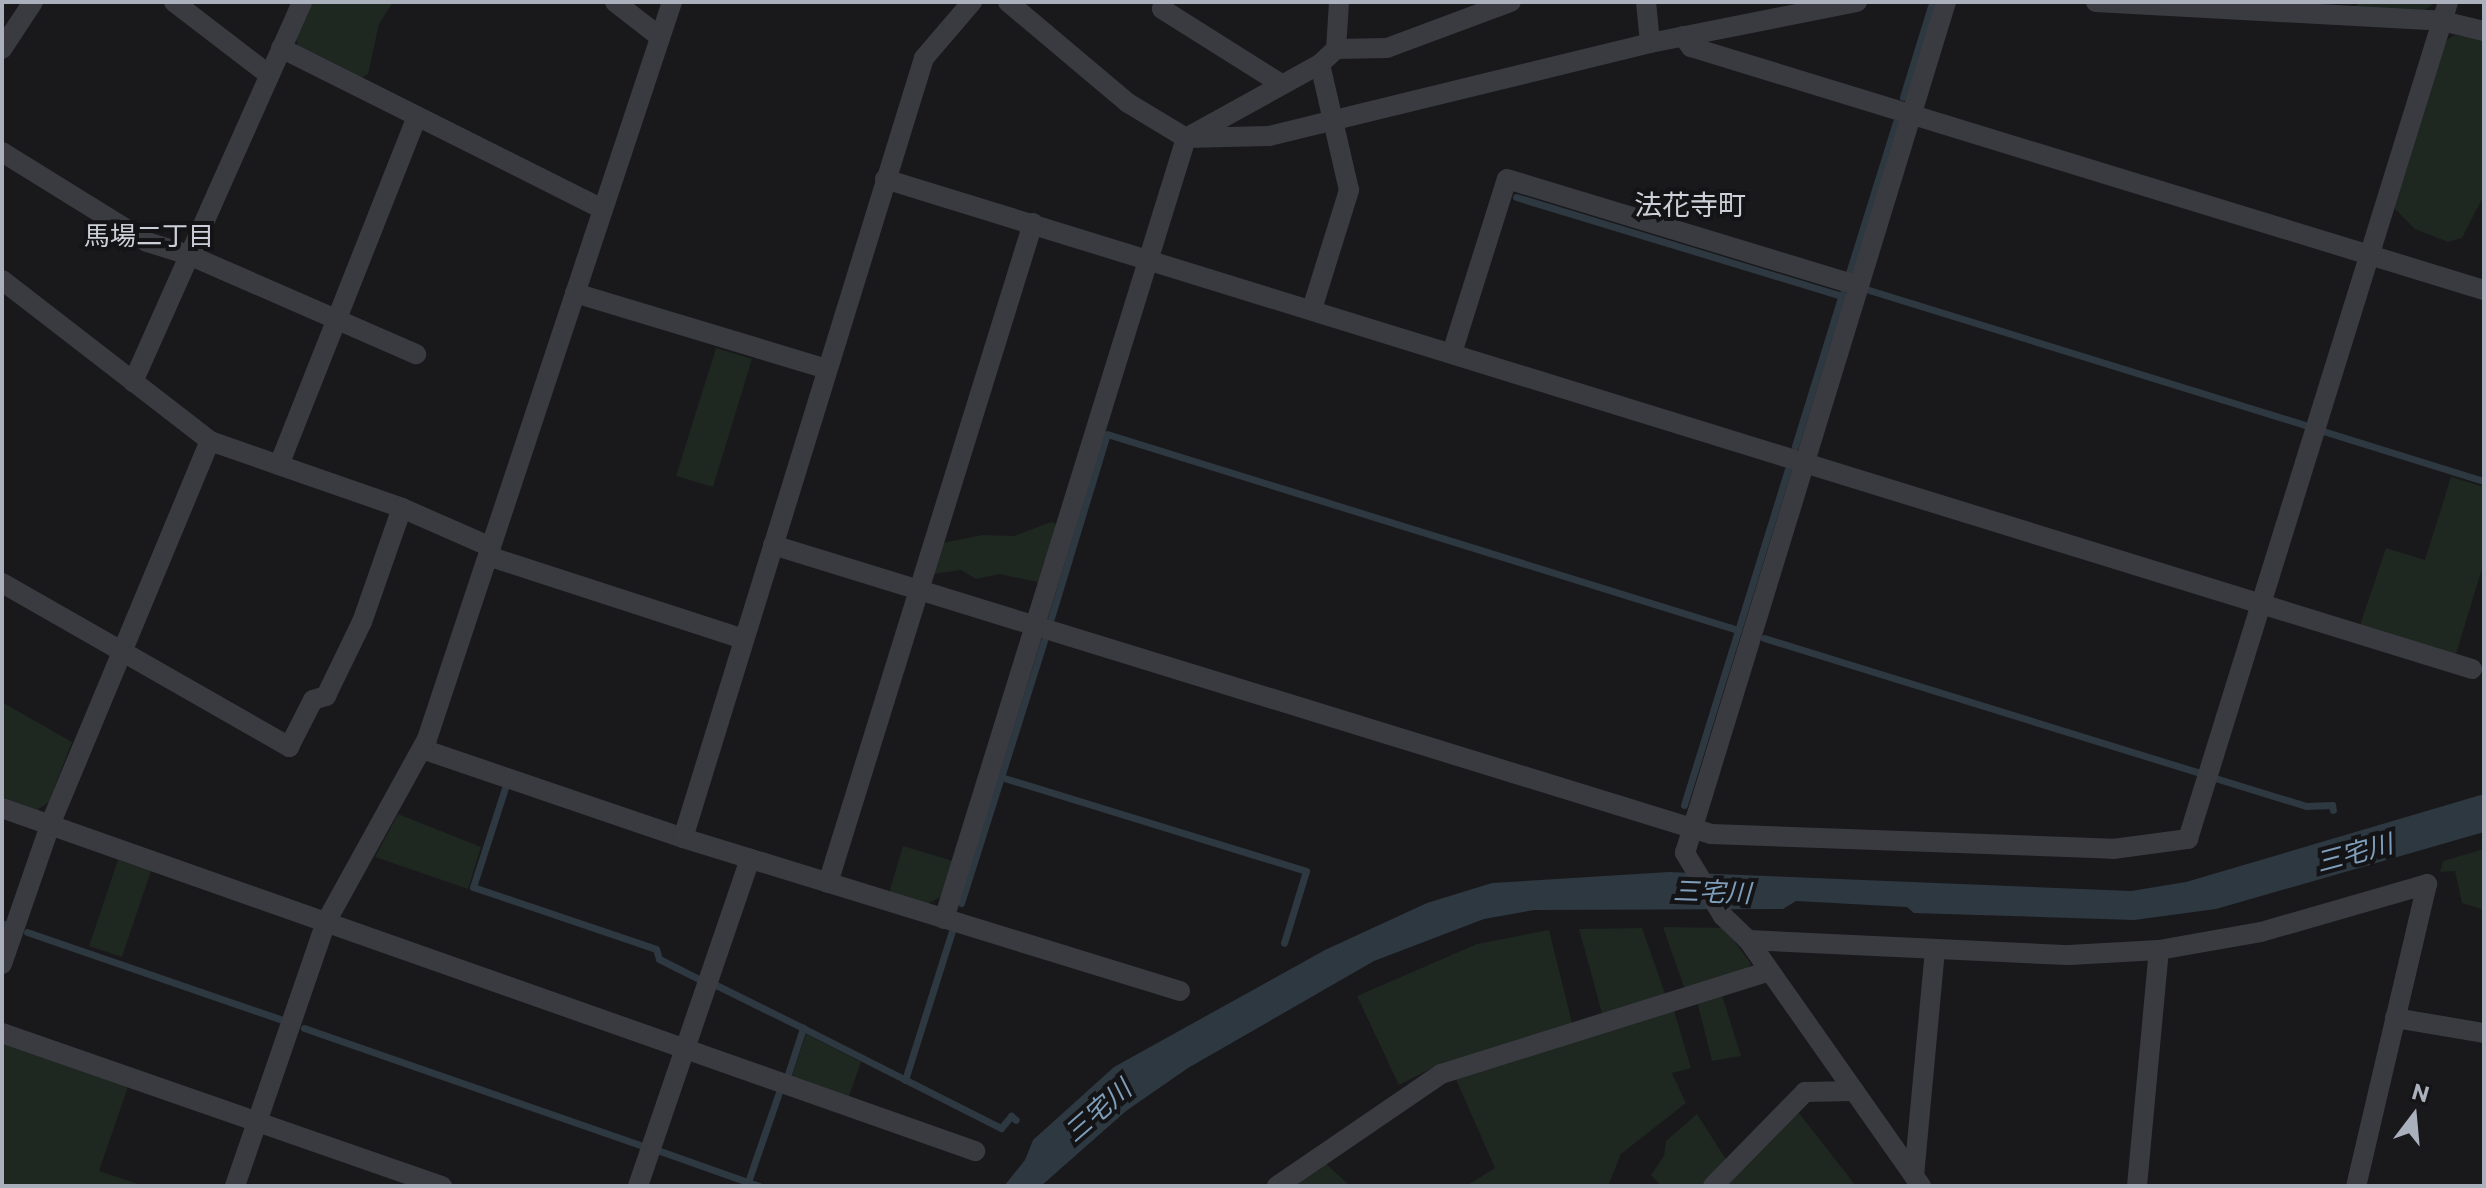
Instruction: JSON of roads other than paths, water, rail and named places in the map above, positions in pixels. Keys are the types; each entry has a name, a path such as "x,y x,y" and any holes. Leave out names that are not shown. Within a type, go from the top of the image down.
{"street":[{"path":"2,49 33,2"},
{"path":"174,2 269,75"},
{"path":"133,382 302,2"},
{"path":"615,2 660,37"},
{"path":"235,1186 326,922 422,749 672,2"},
{"path":"683,838 924,58 972,2"},
{"path":"1008,2 1128,103 1186,138 1269,136 1650,43 1857,2"},
{"path":"1164,2 1162,9 1278,82"},
{"path":"1336,49 1339,2"},
{"path":"944,919 1186,138 1278,82 1320,64 1336,49 1387,48 1511,2"},
{"path":"1646,2 1650,43"},
{"path":"1918,1181 1748,940 1723,916 1688,864 1685,853 1946,2"},
{"path":"2096,2 2445,11 2484,31"},
{"path":"773,545 1692,829 1774,838 2113,849 2188,839 2445,11"},
{"path":"1683,36 1691,47 2484,290"},
{"path":"281,48 603,209"},
{"path":"1312,309 1349,190 1320,64"},
{"path":"279,465 417,116"},
{"path":"2,152 147,242 189,255 416,354"},
{"path":"885,179 2472,669"},
{"path":"1452,353 1507,179 1859,286"},
{"path":"828,883 1033,223"},
{"path":"2,280 210,441 402,508 490,552 744,639"},
{"path":"575,293 827,369"},
{"path":"2,964 50,825 119,652 210,441"},
{"path":"2,583 289,747 313,700 326,696 362,622 402,508"},
{"path":"422,749 683,838 1180,991"},
{"path":"2,808 975,1151"},
{"path":"638,1186 750,859"},
{"path":"1748,940 2069,955 2159,950 2261,932 2427,884 2356,1186"},
{"path":"1918,1181 1935,949"},
{"path":"2137,1186 2159,950"},
{"path":"1277,1186 1441,1074 1769,971"},
{"path":"2395,1018 2484,1033"},
{"path":"2,1033 442,1186"},
{"path":"1713,1186 1805,1092 1854,1091"}],"water":[{"name":"三宅川","path":"2484,794 2484,832 2216,909 2134,920 1914,913 1907,907 1796,901 1783,909 1534,910 1484,919 1374,961 1188,1068 1126,1111 1041,1186 1004,1186 1025,1160 1033,1140 1114,1067 1325,950 1427,903 1492,883 1669,872 2131,891 2186,882"}],"waterway":[{"path":"1903,97 1931,6"},
{"path":"1849,273 1896,122"},
{"path":"1516,197 1841,296"},
{"path":"1869,290 2305,425"},
{"path":"1795,446 1842,294"},
{"path":"2323,431 2484,481"},
{"path":"1051,618 1107,434 1738,630"},
{"path":"1684,805 1788,469"},
{"path":"1764,638 2197,772"},
{"path":"1001,777 1044,641"},
{"path":"961,903 1001,777 1306,871 1284,943"},
{"path":"2215,778 2306,806 2332,805 2333,810"},
{"path":"505,788 473,887 656,949 659,959 705,982"},
{"path":"905,1080 952,931"},
{"path":"27,932 282,1020"},
{"path":"716,985 803,1028"},
{"path":"304,1028 646,1147"},
{"path":"787,1077 803,1028 1001,1128 1011,1116 1016,1120"},
{"path":"747,1185 780,1089"},
{"path":"660,1151 759,1186"}],"district":[{"name":"法花寺町","path":"1690,204"},
{"name":"馬場二丁目","path":"149,235"}]}
